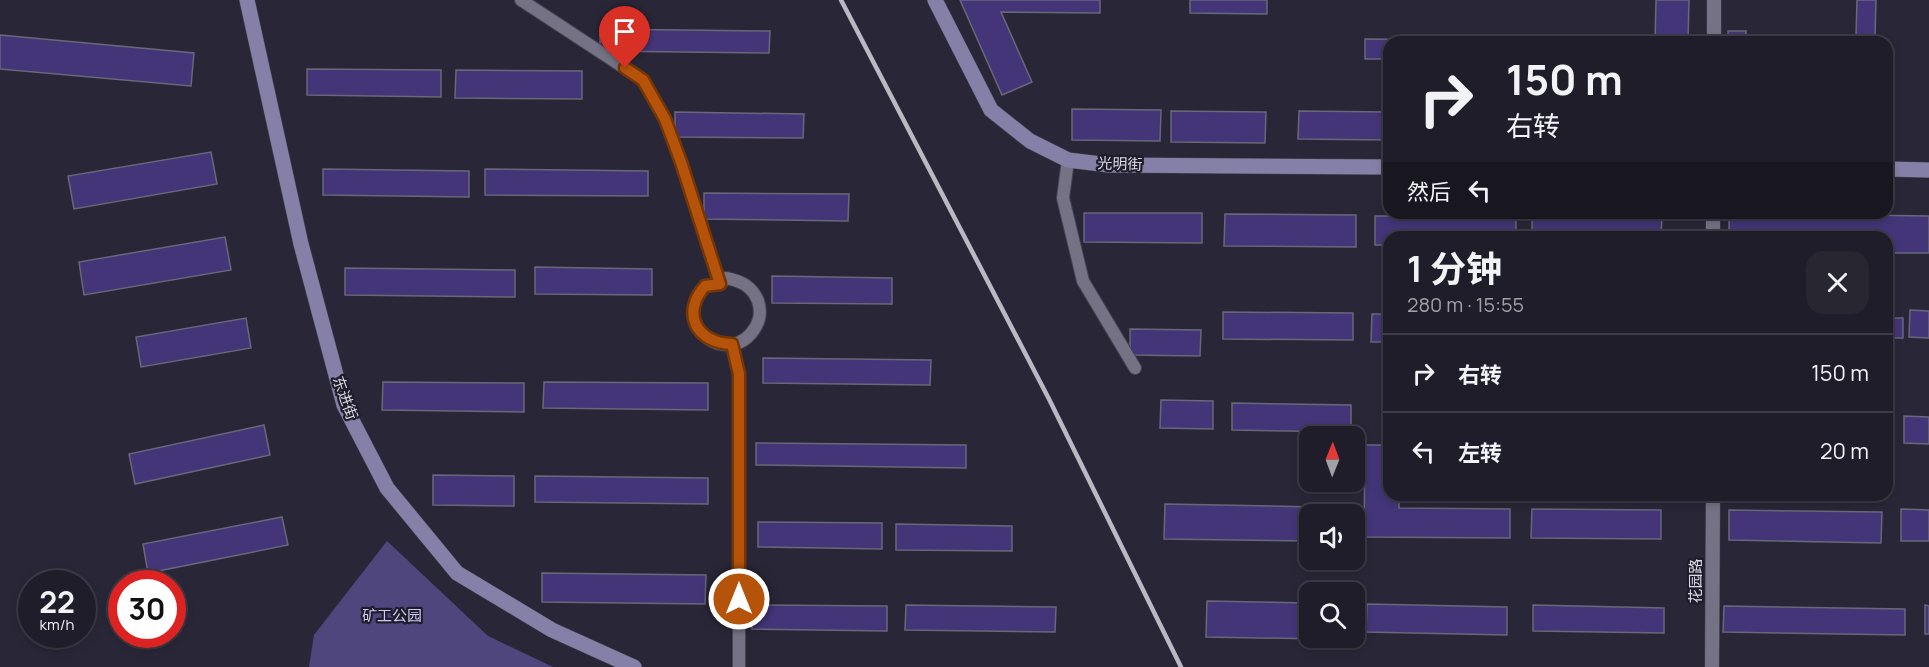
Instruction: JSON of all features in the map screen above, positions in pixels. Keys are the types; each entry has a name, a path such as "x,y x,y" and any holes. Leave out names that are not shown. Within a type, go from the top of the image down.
{"main road":[{"name":"东进街","path":"247,0 301,244 344,405 387,489 457,573 552,630 634,667"},
{"name":"光明街","path":"935,0 991,110 1030,141 1068,160 1109,165 1383,167"},
{"path":"1893,169 1929,170"}],"street":[{"path":"521,0 643,80 665,119 720,284"},
{"path":"1714,0 1714,36"},
{"path":"1068,160 1063,198 1083,281 1135,368"},
{"path":"726,278 737,280 747,286 755,294 759,305 759,316 750,335 732,344 711,341 702,335 693,316 693,305 698,294 705,286 720,284 726,278"},
{"path":"732,344 739,374 739,667"},
{"name":"花园路","path":"1712,667 1713,501"}],"green space":[{"name":"矿工公园","path":"387,541 488,636 553,667 309,667 314,635"}],"building":[{"path":"960,0 1100,0 1100,13 1001,12 1032,82 1002,95"},
{"path":"1190,0 1267,0 1267,14 1190,13"},
{"path":"1656,0 1689,0 1688,36 1655,36"},
{"path":"1857,0 1876,0 1875,36 1856,36"},
{"path":"600,29 770,31 769,53 600,51"},
{"path":"1728,31 1746,31 1746,36 1728,36"},
{"path":"0,35 194,53 191,86 0,69"},
{"path":"1365,39 1383,39 1383,59 1365,59"},
{"path":"307,69 441,70 441,97 307,95"},
{"path":"456,70 582,71 582,99 455,98"},
{"path":"1072,109 1161,110 1160,141 1072,140"},
{"path":"1171,111 1266,112 1265,143 1171,142"},
{"path":"1299,111 1383,112 1383,140 1298,139"},
{"path":"675,112 804,114 803,138 675,137"},
{"path":"211,152 217,184 74,209 68,176"},
{"path":"323,169 469,171 469,197 323,195"},
{"path":"485,169 648,171 648,196 485,195"},
{"path":"704,193 849,194 848,221 704,219"},
{"path":"1084,213 1202,213 1202,243 1084,242"},
{"path":"1225,214 1356,215 1356,247 1224,246"},
{"path":"1893,215 1929,216 1929,253 1893,253 1893,231 1729,231 1729,219 1893,219"},
{"path":"1375,216 1383,216 1383,219 1516,219 1516,231 1383,231 1383,245 1375,245"},
{"path":"1532,219 1662,219 1661,231 1532,231"},
{"path":"225,237 231,270 84,295 79,262"},
{"path":"535,267 652,269 652,295 535,294"},
{"path":"345,268 515,270 515,297 345,295"},
{"path":"772,276 892,278 892,304 772,303"},
{"path":"1910,310 1929,311 1929,338 1909,337"},
{"path":"1223,312 1353,313 1353,340 1223,339"},
{"path":"1372,314 1383,314 1383,342 1371,342"},
{"path":"246,318 251,348 141,367 136,337"},
{"path":"1893,318 1903,318 1903,338 1893,338"},
{"path":"1130,329 1201,330 1200,356 1130,355"},
{"path":"763,358 931,360 930,385 763,383"},
{"path":"383,382 524,383 524,412 382,410"},
{"path":"544,382 708,383 708,410 543,408"},
{"path":"1161,400 1213,401 1213,429 1160,428"},
{"path":"1232,403 1351,405 1351,426 1299,426 1299,431 1232,430"},
{"path":"1904,416 1929,417 1929,444 1904,443"},
{"path":"264,425 270,455 135,484 129,454"},
{"path":"756,443 966,445 966,468 756,465"},
{"path":"1365,445 1383,445 1383,501 1399,501 1399,508 1510,509 1510,538 1365,537"},
{"path":"433,475 514,476 514,506 433,505"},
{"path":"535,476 708,478 708,504 535,502"},
{"path":"1165,504 1299,507 1299,541 1164,539"},
{"path":"1532,509 1661,510 1661,539 1531,538"},
{"path":"1901,509 1929,510 1929,541 1901,541"},
{"path":"1729,510 1882,512 1881,543 1729,540"},
{"path":"282,517 288,545 163,570 147,570 143,544"},
{"path":"758,522 882,523 882,549 758,547"},
{"path":"896,524 1012,526 1012,551 896,550"},
{"path":"542,573 706,575 705,604 542,602"},
{"path":"1207,601 1299,603 1299,639 1206,637"},
{"path":"1367,604 1507,607 1507,635 1366,632"},
{"path":"752,605 887,606 887,631 752,629"},
{"path":"906,605 1056,607 1055,632 905,630"},
{"path":"1533,605 1664,608 1664,633 1533,631"},
{"path":"1925,605 1929,606 1929,634 1925,634"},
{"path":"1724,606 1905,609 1905,635 1723,632"}],"railway":[{"path":"841,0 1049,399 1181,667"}],"route":[{"path":"625,68 643,80 665,119 720,284 705,286 698,294 693,305 693,316 702,335 721,344 732,344 739,374 739,599"}]}
